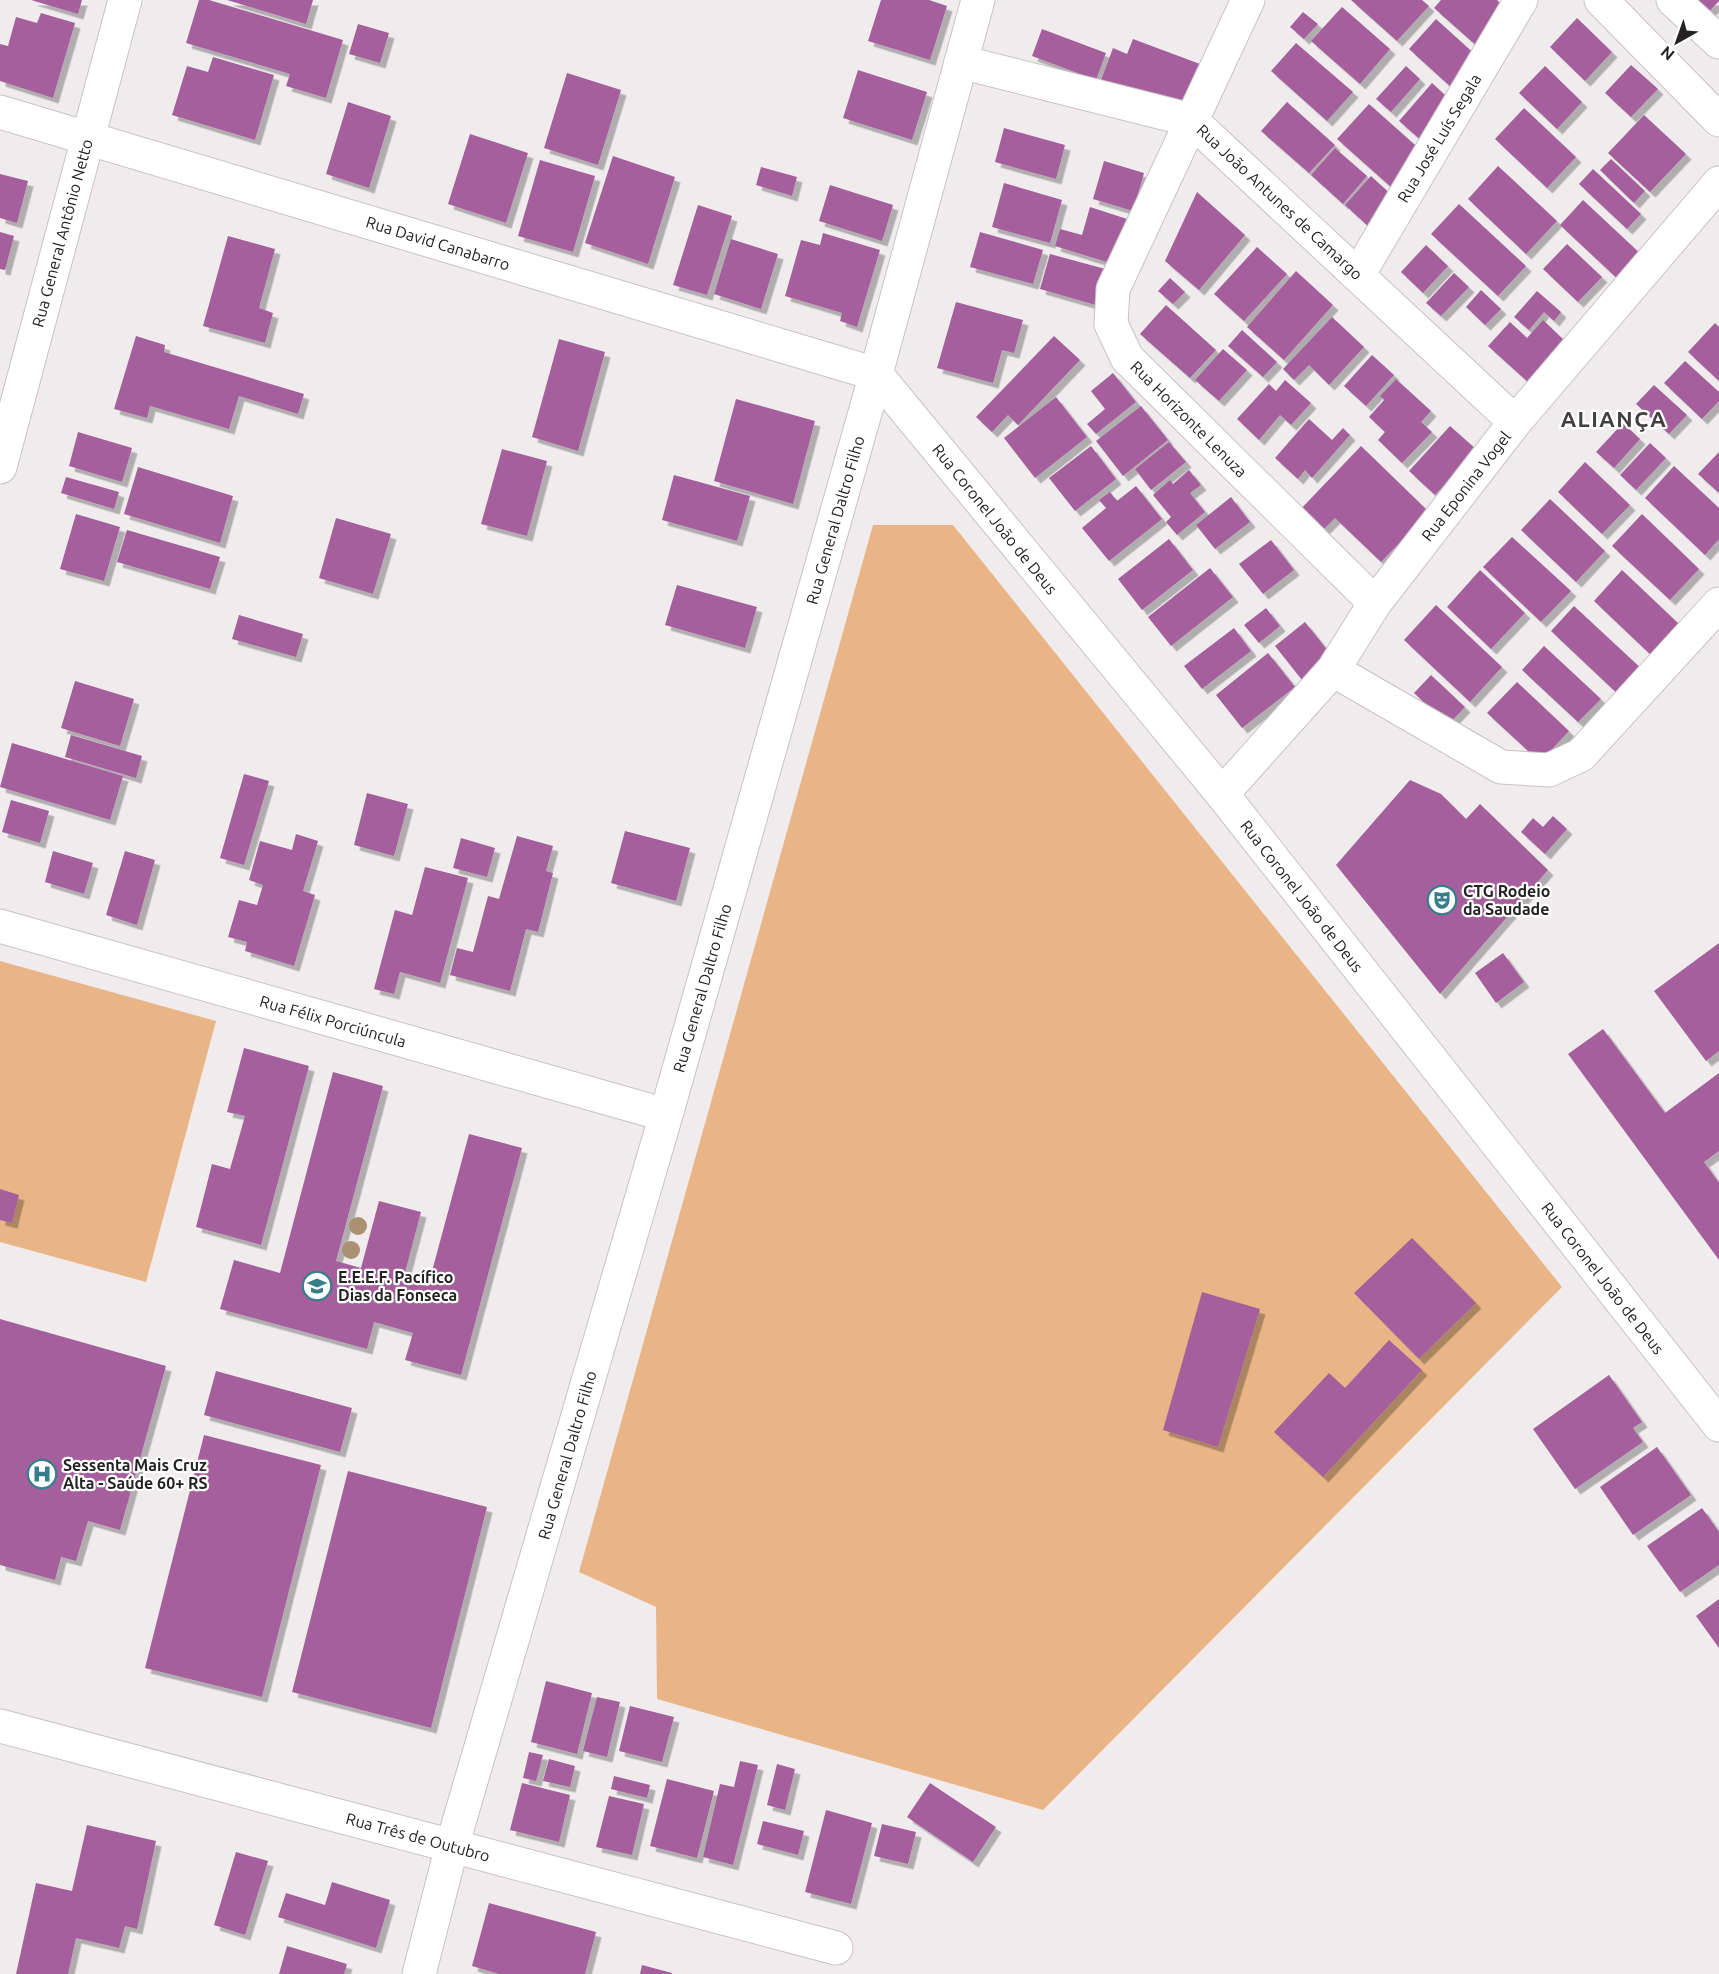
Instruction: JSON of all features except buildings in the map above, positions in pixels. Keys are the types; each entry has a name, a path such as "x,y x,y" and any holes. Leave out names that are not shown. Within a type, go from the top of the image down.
{"street":[{"name":"Rua General Antônio Netto","path":"0,466 125,0"},
{"name":"Rua General Daltro Filho","path":"419,1974 453,1846 666,1115 876,374 978,0"},
{"name":"Rua Horizonte Lenuza","path":"1248,0 1113,289 1111,324 1127,358 1375,603"},
{"name":"Rua José Luís Segala","path":"1358,275 1521,0"},
{"path":"1600,0 1719,120"},
{"path":"1673,0 1719,42"},
{"name":"Rua João Antunes de Camargo","path":"961,62 1191,120 1515,422"},
{"name":"Rua David Canabarro","path":"0,112 876,374"},
{"name":"Rua Eponina Vogel","path":"1222,794 1333,670 1375,603 1515,422 1719,183"},
{"name":"Rua Coronel João de Deus","path":"876,374 1222,794 1719,1425"},
{"path":"1333,670 1501,767 1549,770 1581,754 1719,604"},
{"name":"Rua Félix Porciúncula","path":"0,926 666,1115"},
{"name":"Rua Três de Outubro","path":"0,1726 836,1948"}],"shaded area":[{"path":"873,525 953,525 1562,1287 1043,1810 657,1699 656,1607 579,1572"},
{"path":"0,961 216,1021 146,1282 0,1242"}],"place":[{"name":"CTG Rodeio da Saudade","path":"1442,900"},
{"name":"E.E.E.F. Pacífico Dias da Fonseca","path":"317,1286"},
{"name":"Sessenta Mais Cruz Alta - Saúde 60+ RS","path":"42,1474"}],"district":[{"name":"ALIANÇA","path":"1614,419"}]}
